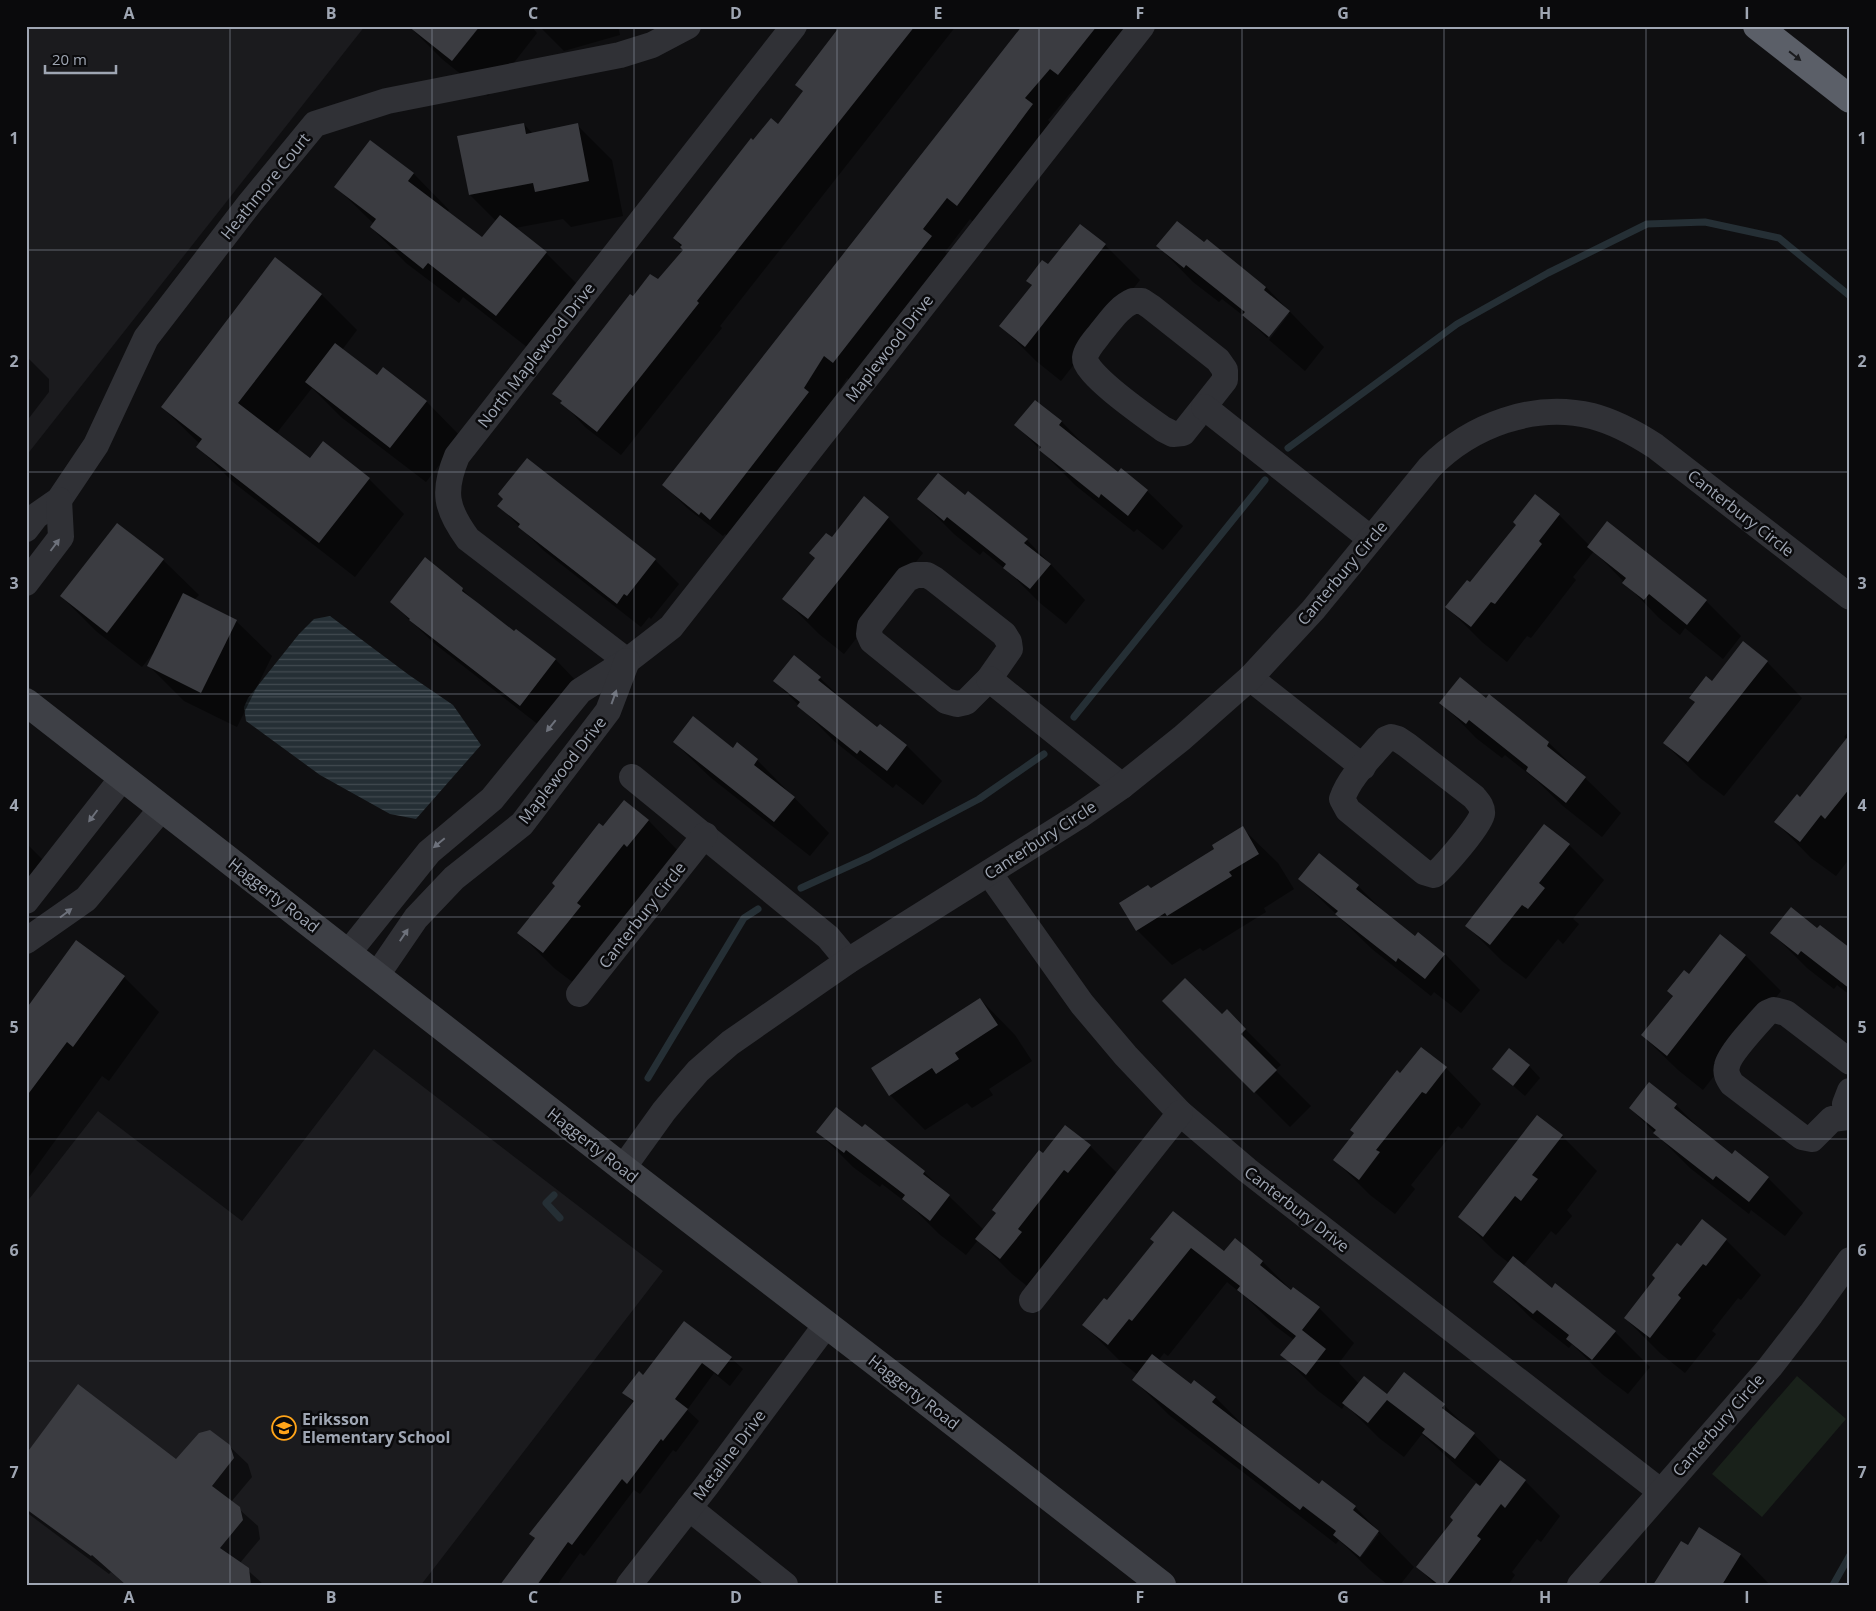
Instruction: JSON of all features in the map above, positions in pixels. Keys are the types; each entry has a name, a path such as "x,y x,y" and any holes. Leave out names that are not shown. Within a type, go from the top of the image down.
{"highway":[{"path":"1756,26 1850,99"}],"main road":[{"name":"Haggerty Road","path":"26,702 623,1168 1162,1585"}],"street":[{"name":"Heathmore Court","path":"26,529 36,516 59,500 96,445 146,338 250,202 315,124 387,101 620,55 652,45 688,26"},
{"name":"North Maplewood Drive","path":"627,661 468,540 452,516 448,498 450,473 457,456 794,26"},
{"name":"Maplewood Drive","path":"348,953 430,852 492,799 580,691 627,661 671,627 1142,26"},
{"path":"1134,301 1142,301 1218,360 1225,370 1225,380 1204,407 1183,433 1173,434 1163,429 1100,380 1087,366 1085,358 1089,349 1122,306 1134,301"},
{"path":"1204,407 1371,539"},
{"name":"Canterbury Circle","path":"623,1168 664,1111 698,1071 730,1043 848,961 1079,816 1122,786 1182,738 1250,678 1313,610 1430,467 1460,441 1479,431 1527,415 1561,412 1592,416 1635,433 1655,446 1850,598"},
{"path":"26,583 61,538 59,500"},
{"path":"916,574 927,575 1004,634 1009,642 1010,649 988,680 966,702 957,704 946,701 877,646 869,634 870,626 907,579 916,574"},
{"name":"Maplewood Drive","path":"377,975 416,918 454,878 522,824 608,711 627,661"},
{"path":"1250,678 1363,767"},
{"path":"988,680 1122,786"},
{"path":"1392,737 1398,739 1474,797 1483,812 1482,817 1440,870 1434,874 1424,872 1344,806 1342,799 1345,791 1363,767 1386,740 1392,737"},
{"path":"26,901 123,777"},
{"path":"632,777 828,937 848,961"},
{"path":"26,941 86,899 162,808"},
{"name":"Canterbury Circle","path":"579,994 705,835"},
{"name":"Canterbury Drive","path":"989,873 1082,1004 1126,1056 1180,1114 1247,1170 1660,1491"},
{"path":"1850,1062 1786,1013 1774,1010 1767,1013 1736,1050 1727,1063 1726,1073 1732,1084 1802,1137 1812,1139 1832,1119 1849,1118 1844,1104 1850,1091"},
{"path":"1032,1300 1180,1114"},
{"name":"Canterbury Circle","path":"1580,1585 1770,1366 1850,1260"},
{"name":"Metaline Drive","path":"629,1585 826,1325"},
{"path":"689,1508 784,1585"}],"shaded area":[{"path":"26,26 365,26 26,456"},
{"path":"330,616 453,705 481,745 416,819 390,814 320,775 246,721 244,707 248,698 299,634 314,619"},
{"name":"Eriksson Elementary School","path":"374,1049 663,1271 421,1585 26,1585 26,1203 98,1111 242,1221"},
{"path":"1797,1376 1846,1419 1762,1517 1712,1474"}],"building":[{"path":"408,26 480,26 452,61"},
{"path":"840,26 915,26 697,301 699,303 597,432 560,403 562,401 552,394 630,294 633,296 650,274 658,279 683,250 680,247 682,245 673,238 751,138 753,140 771,118 778,124 803,91 795,85"},
{"path":"1022,26 1097,26 1058,75 1050,69 1025,98 1033,104 957,206 947,198 923,229 932,236 833,363 824,356 804,388 809,392 710,520 701,512 699,515 662,485"},
{"path":"524,123 526,134 578,123 589,181 535,192 533,183 469,195 457,136"},
{"path":"370,140 414,173 408,181 482,237 500,215 547,252 496,316 428,263 423,269 370,227 376,219 334,187"},
{"path":"1177,221 1204,242 1207,239 1266,287 1264,290 1290,311 1269,337 1242,315 1245,312 1186,265 1184,268 1156,246"},
{"path":"1080,224 1106,244 1025,347 999,326 1032,285 1026,281 1042,260 1048,264"},
{"path":"275,257 322,294 238,403 310,458 323,441 370,478 319,543 196,447 202,439 161,407"},
{"path":"335,343 377,375 383,367 427,401 390,448 305,382"},
{"path":"1035,400 1062,421 1059,425 1118,472 1121,468 1148,490 1128,516 1101,494 1099,498 1039,450 1041,447 1014,425"},
{"path":"527,458 656,559 627,596 624,594 617,604 518,527 520,524 497,506 503,499 498,494"},
{"path":"938,473 965,495 968,491 1028,539 1024,543 1051,564 1030,589 1003,568 1006,564 947,517 944,521 917,499"},
{"path":"1535,494 1560,514 1539,541 1542,544 1495,604 1491,602 1471,627 1445,607 1467,580 1470,582 1516,525 1513,522"},
{"path":"864,496 889,517 808,619 782,599 815,558 809,553 826,533 832,537"},
{"path":"1607,521 1707,600 1687,625 1649,594 1644,600 1622,583 1626,578 1587,547"},
{"path":"117,523 164,559 107,633 60,596"},
{"path":"425,557 463,588 462,591 514,631 516,629 556,659 520,706 409,620 390,602"},
{"path":"183,593 237,620 201,693 147,666"},
{"path":"1743,641 1768,661 1688,762 1663,743 1695,702 1689,698 1706,676 1712,681"},
{"path":"794,655 821,677 818,680 877,727 880,724 907,745 887,771 860,750 857,754 797,706 800,702 773,681"},
{"path":"1460,677 1486,698 1489,694 1549,742 1547,746 1586,777 1566,803 1526,771 1528,767 1469,720 1466,724 1439,703"},
{"path":"693,716 733,748 737,742 758,759 754,765 795,797 774,822 673,742"},
{"path":"1850,734 1850,788 1825,819 1821,815 1800,842 1774,822 1797,794 1800,797"},
{"path":"624,800 649,820 627,847 624,844 577,903 581,906 543,953 517,933 555,886 552,883 599,823 603,826"},
{"path":"1544,824 1570,844 1539,883 1545,888 1528,909 1522,905 1490,945 1465,926"},
{"path":"1243,826 1259,854 1229,872 1232,876 1167,916 1165,913 1136,931 1119,903 1148,885 1151,888 1214,849 1212,845"},
{"path":"1319,853 1359,885 1356,889 1415,936 1418,932 1445,954 1425,979 1398,958 1396,962 1335,914 1338,911 1298,879"},
{"path":"1791,907 1817,928 1820,925 1850,948 1850,989 1801,951 1798,955 1770,933"},
{"path":"1720,934 1746,955 1667,1056 1641,1035 1673,996 1667,991 1684,970 1689,974"},
{"path":"76,940 125,976 73,1047 67,1042 26,1097 26,1009"},
{"path":"1185,978 1222,1014 1227,1009 1246,1029 1241,1034 1277,1070 1254,1093 1162,1001"},
{"path":"980,998 998,1025 955,1053 959,1059 936,1074 932,1068 889,1096 871,1068"},
{"path":"1421,1047 1447,1067 1426,1094 1422,1092 1376,1150 1380,1152 1359,1180 1333,1160 1354,1133 1350,1130 1397,1070 1400,1073"},
{"path":"1509,1048 1530,1065 1513,1086 1492,1069"},
{"path":"1649,1082 1677,1104 1674,1108 1732,1154 1735,1150 1769,1177 1749,1202 1716,1176 1713,1180 1653,1133 1656,1130 1629,1108"},
{"path":"836,1107 862,1127 865,1124 925,1171 923,1174 950,1195 930,1221 902,1199 905,1195 846,1150 844,1153 816,1132"},
{"path":"1537,1115 1563,1135 1532,1175 1538,1179 1521,1201 1515,1196 1483,1237 1458,1217"},
{"path":"1065,1125 1091,1145 1068,1173 1064,1170 1018,1229 1022,1232 1000,1259 975,1239 996,1213 992,1210 1039,1150 1043,1153"},
{"path":"1173,1211 1224,1251 1235,1238 1263,1261 1260,1265 1291,1290 1293,1287 1320,1307 1302,1330 1326,1349 1306,1375 1280,1355 1296,1336 1237,1290 1240,1286 1191,1248 1132,1321 1129,1319 1108,1345 1082,1325 1104,1298 1107,1300 1154,1242 1150,1239"},
{"path":"1702,1219 1727,1239 1706,1266 1703,1264 1678,1295 1681,1298 1650,1338 1624,1318 1655,1278 1652,1275 1677,1243 1681,1246"},
{"path":"1513,1256 1552,1288 1555,1283 1616,1331 1592,1360 1566,1339 1569,1335 1537,1310 1533,1314 1493,1282"},
{"path":"684,1321 732,1357 718,1375 702,1363 675,1399 688,1409 663,1441 661,1439 627,1484 622,1479 572,1545 568,1542 537,1585 500,1585 535,1538 529,1534 634,1401 622,1393 639,1371 643,1375"},
{"path":"1152,1354 1191,1384 1194,1380 1216,1397 1212,1402 1319,1484 1322,1480 1356,1506 1353,1510 1379,1531 1360,1557 1333,1535 1336,1531 1303,1506 1300,1510 1132,1380"},
{"path":"1404,1372 1445,1404 1442,1408 1475,1433 1455,1459 1422,1433 1425,1429 1387,1400 1368,1423 1342,1403 1364,1376 1387,1394"},
{"path":"78,1384 176,1459 199,1433 210,1430 230,1445 234,1458 212,1486 240,1507 243,1520 220,1548 249,1568 251,1585 126,1585 92,1555 26,1509 26,1454"},
{"path":"1500,1460 1526,1480 1505,1508 1501,1504 1477,1536 1481,1539 1446,1585 1439,1585 1416,1567 1453,1520 1450,1517 1476,1483 1480,1486"},
{"path":"1699,1527 1741,1554 1722,1585 1653,1585 1681,1541 1688,1545"}],"waterway":[{"path":"1288,448 1457,324 1548,273 1647,224 1705,222 1779,238 1850,296"},
{"path":"1074,717 1265,480"},
{"path":"801,888 869,857 979,799 1044,754"},
{"path":"648,1078 744,918 758,909"},
{"path":"554,1195 546,1203 560,1218"},
{"path":"1833,1585 1850,1555"}],"place":[{"name":"Eriksson Elementary School","path":"284,1428"}]}
